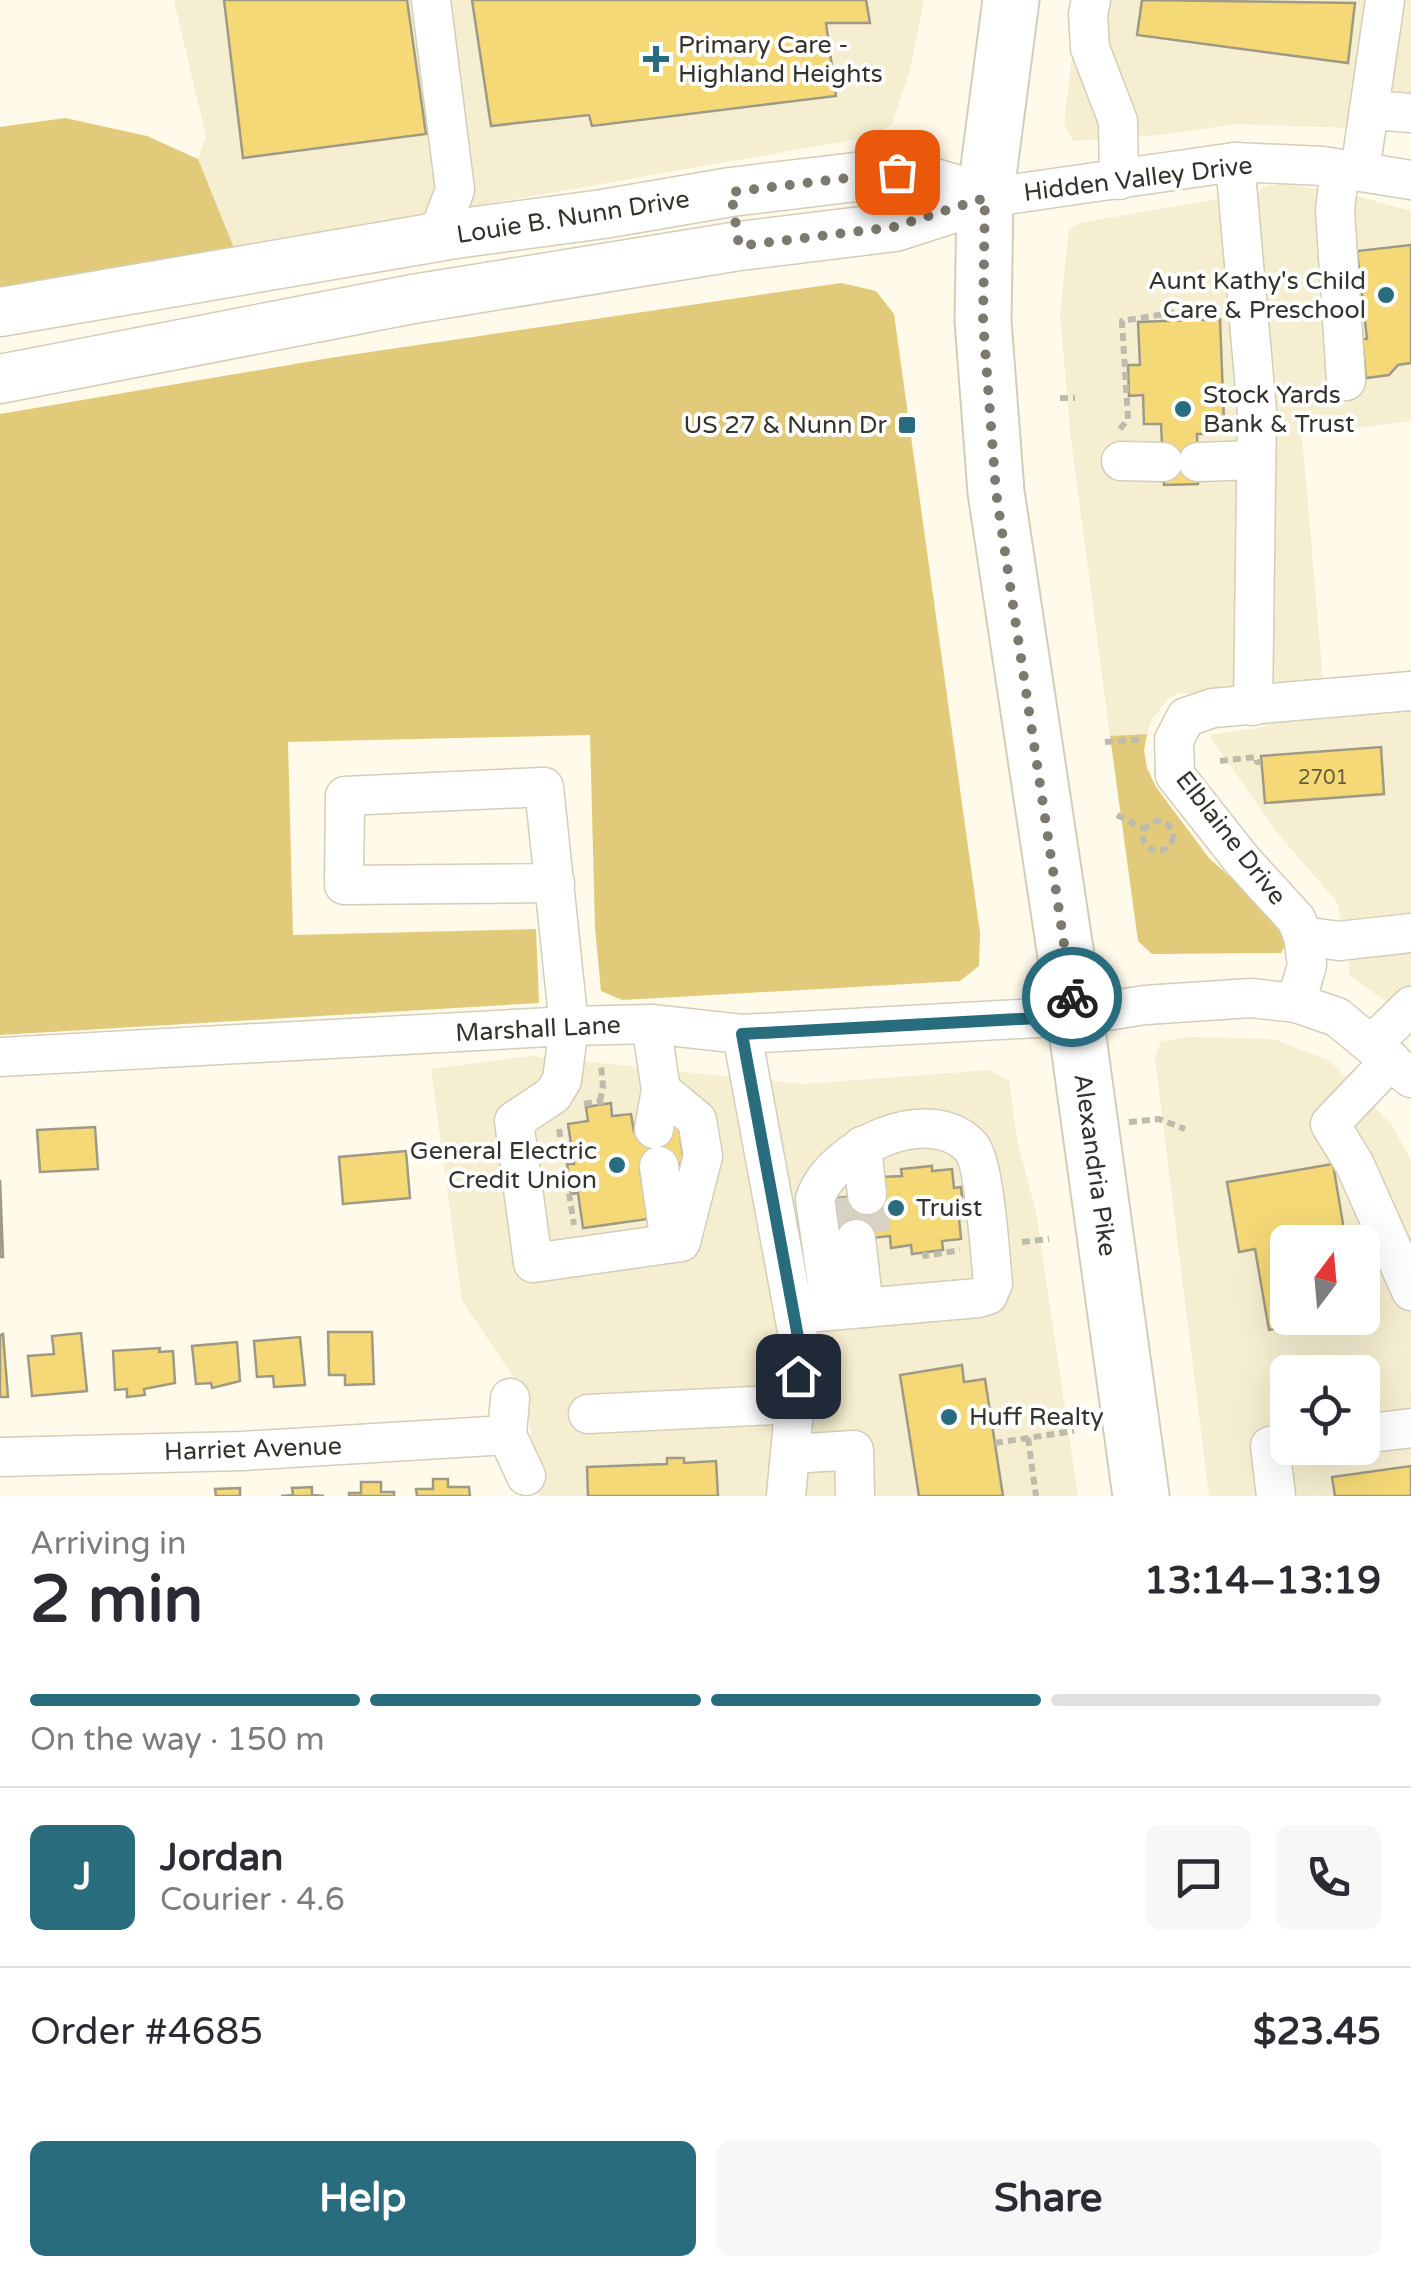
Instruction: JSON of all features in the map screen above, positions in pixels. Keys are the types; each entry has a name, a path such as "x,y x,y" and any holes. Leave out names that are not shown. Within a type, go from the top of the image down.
{"highway":[{"name":"Alexandria Pike","path":"1011,0 985,198 983,321 996,492 1075,1016 1141,1496"}],"main road":[{"name":"Louie B. Nunn Drive","path":"0,312 437,237 731,192 897,172 985,198"},
{"path":"0,378 414,299 739,246 894,227 985,198"}],"street":[{"path":"431,0 455,190 437,237"},
{"path":"1091,0 1090,48 1118,121 1118,180"},
{"path":"1346,381 1335,210 1370,110 1385,0"},
{"path":"1370,110 1411,113"},
{"path":"1235,162 1257,412 1253,706"},
{"name":"Hidden Valley Drive","path":"985,198 1235,162 1350,170 1411,180"},
{"path":"455,190 492,229"},
{"path":"731,192 739,246"},
{"path":"1118,447 1180,462 1256,460"},
{"name":"Elblaine Drive","path":"1304,936 1296,919 1242,860 1175,775 1174,740 1186,717 1212,708 1411,691"},
{"path":"555,883 344,885 345,796 544,787 555,883 569,1026 562,1080 554,1095 514,1121 533,1262 681,1242 702,1156 696,1120 661,1090"},
{"path":"1296,1003 1307,965 1304,936 1339,941 1411,933"},
{"name":"Marshall Lane","path":"0,1057 569,1026 651,1024 742,1034 1075,1016 1145,1005 1251,998 1296,1003 1337,1018 1391,1060"},
{"path":"1411,1006 1391,1060 1330,1124 1356,1166 1411,1292"},
{"path":"651,1024 661,1090 656,1148 670,1244"},
{"path":"742,1034 844,1310"},
{"path":"786,1496 800,1348 844,1310 988,1295 993,1283 979,1166 972,1147 933,1128 906,1131 850,1176 820,1182 815,1198 844,1310"},
{"path":"844,1310 857,1239"},
{"path":"588,1414 796,1404"},
{"name":"Harriet Avenue","path":"0,1456 242,1451 508,1417 526,1476"},
{"path":"1380,1432 1411,1428"},
{"path":"791,1454 854,1450 855,1496"},
{"path":"1272,1465 1276,1496"}],"path":[{"path":"1118,447 1128,419 1122,321 1219,305"},
{"path":"1060,398 1075,398"},
{"path":"1220,760 1256,757 1257,762 1262,762"},
{"path":"1116,815 1144,829"},
{"path":"1159,821 1172,831 1173,840 1168,848 1152,851 1142,838 1144,829 1150,822 1159,821"},
{"path":"580,1104 600,1103 600,1054"},
{"path":"1090,1126 1159,1119 1185,1128"},
{"path":"558,1126 579,1256"},
{"path":"995,1444 1074,1431"},
{"path":"1028,1438 1036,1496"}],"shaded area":[{"path":"174,0 924,0 909,73 892,124 870,137 234,248 198,159 206,137"},
{"path":"1079,0 1411,0 1411,130 1236,124 1161,135 1073,141 1064,124"},
{"path":"65,118 147,136 198,159 234,248 0,291 0,127"},
{"path":"1282,183 1411,211 1411,421 1302,435 1323,681 1178,694 1169,698 1152,719 1147,734 1110,736 1071,439 1060,315 1069,230 1079,223 1259,192 1263,187"},
{"path":"841,283 876,291 894,314 980,933 979,966 960,981 622,1000 601,991 595,928 590,735 288,742 293,935 536,929 539,1003 0,1035 0,414 336,357"},
{"path":"1411,709 1411,1019 1349,975 1349,951 1337,902 1278,834 1211,735 1263,727 1263,720"},
{"path":"1147,734 1147,768 1156,787 1209,858 1279,921 1286,944 1281,953 1152,954 1138,941 1110,736"},
{"path":"1191,1037 1273,1039 1330,1061 1392,1125 1411,1161 1411,1496 1209,1496 1155,1058 1161,1041"},
{"path":"531,1056 804,1084 990,1070 1009,1081 1018,1145 1036,1212 1078,1496 538,1496 527,1397 462,1301 431,1069"}],"building":[{"path":"224,0 407,0 426,134 243,158"},
{"name":"Primary Care - Highland Heights","path":"472,0 866,0 870,23 826,23 836,96 592,126 589,115 491,126"},
{"path":"1142,0 1355,3 1348,63 1137,35"},
{"name":"Aunt Kathy's Child Care & Preschool","path":"1411,245 1411,363 1398,365 1389,375 1366,378 1362,339 1367,339 1357,251"},
{"name":"Stock Yards Bank & Trust","path":"1220,319 1224,422 1208,422 1208,434 1197,434 1198,484 1164,485 1161,424 1144,424 1143,395 1129,396 1128,365 1140,365 1138,322"},
{"path":"1381,747 1384,794 1265,803 1261,756"},
{"name":"General Electric Credit Union","path":"611,1103 612,1116 631,1114 634,1132 679,1126 684,1163 640,1169 648,1219 583,1228 578,1193 571,1194 567,1164 574,1164 568,1124 588,1121 586,1107"},
{"path":"95,1127 98,1169 40,1172 37,1130"},
{"path":"406,1151 410,1198 343,1204 339,1157"},
{"path":"1333,1164 1343,1225 1270,1225 1270,1330 1255,1249 1239,1252 1227,1182"},
{"name":"Truist","path":"932,1166 932,1171 952,1169 954,1188 961,1187 961,1239 942,1241 943,1250 912,1254 911,1245 891,1248 890,1236 832,1242 827,1199 884,1193 882,1177 902,1176 901,1169"},
{"path":"0,1180 3,1257 0,1257"},
{"path":"328,1332 372,1332 374,1384 345,1385 345,1375 329,1375"},
{"path":"81,1333 87,1391 32,1396 28,1356 54,1354 52,1336"},
{"path":"3,1334 8,1397 0,1397"},
{"path":"300,1337 305,1385 274,1387 273,1376 257,1377 254,1341"},
{"path":"237,1342 240,1381 212,1388 211,1383 196,1384 192,1346"},
{"path":"160,1348 159,1352 173,1351 175,1383 144,1389 145,1395 127,1397 127,1389 115,1390 113,1351"},
{"name":"Huff Realty","path":"962,1365 964,1382 985,1379 1003,1496 919,1496 900,1375"},
{"path":"667,1458 684,1458 684,1463 716,1461 718,1496 588,1496 587,1467 667,1464"},
{"path":"1411,1466 1411,1496 1335,1496 1332,1477"},
{"path":"433,1479 448,1479 448,1487 469,1487 470,1496 417,1496 416,1489 433,1489"},
{"path":"361,1482 381,1482 381,1492 394,1492 394,1496 349,1496 361,1493"},
{"path":"312,1487 312,1495 324,1496 281,1496 293,1495 292,1488"},
{"path":"240,1488 240,1496 216,1496 215,1489"}],"tunnel":[{"path":"867,1195 872,1238"},
{"path":"839,1198 844,1240"}],"way so far":[{"path":"897,172 731,192 739,246 894,227 985,198 983,321 996,492 1072,997"}],"place":[{"name":"Primary Care - Highland Heights","path":"656,59"},
{"name":"Aunt Kathy's Child Care & Preschool","path":"1386,295"},
{"name":"Stock Yards Bank & Trust","path":"1183,409"},
{"name":"US 27 & Nunn Dr","path":"907,425"},
{"name":"General Electric Credit Union","path":"617,1165"},
{"name":"Truist","path":"896,1208"},
{"name":"Huff Realty","path":"949,1417"}],"route":[{"path":"798,1376 800,1348 742,1034 1075,1016 1072,997"}]}
